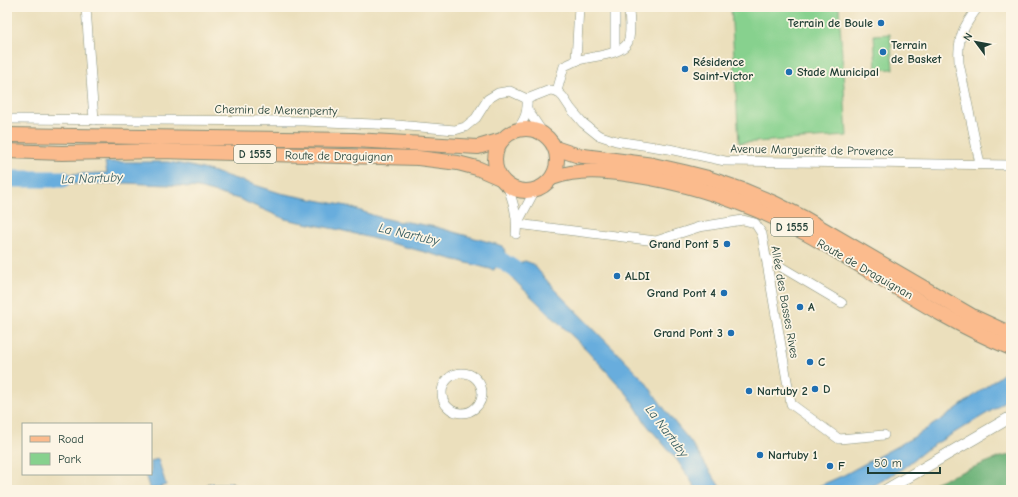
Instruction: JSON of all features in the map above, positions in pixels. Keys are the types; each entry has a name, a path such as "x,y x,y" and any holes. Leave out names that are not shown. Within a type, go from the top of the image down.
{"main road":[{"path":"530,129 543,133 548,137 555,148 558,158 552,178 547,183 535,190 525,192 516,190 504,182 496,169 495,159 497,149 502,140 517,130 530,129"},
{"name":"Route de Draguignan","path":"7,135 354,140 478,147 502,140"},
{"name":"Route de Draguignan","path":"555,148 576,155 653,165 708,178 743,190 804,218 972,316 1011,334"},
{"name":"Route de Draguignan","path":"7,151 62,153 160,152 418,158 458,163 477,168 504,182"},
{"name":"Route de Draguignan","path":"552,178 563,174 593,170 651,178 680,184 704,190 738,202 807,234 966,328 1011,348"}],"street":[{"path":"86,7 94,120"},
{"path":"576,60 579,7"},
{"path":"615,7 615,51"},
{"path":"517,130 527,109 527,99 550,90 557,91 564,66 576,60 615,51 626,45 628,41 629,7"},
{"path":"978,7 965,24 960,35 958,48 959,63 980,164"},
{"name":"Chemin de Menenpenty","path":"7,119 304,121 397,125 455,130 465,127 476,118 488,99 498,93 510,91 527,99"},
{"name":"Avenue Marguerite de Provence","path":"557,91 583,124 598,135 616,141 669,149 725,161 1011,165"},
{"path":"527,109 543,133"},
{"path":"504,182 512,197 517,224 516,234"},
{"path":"517,224 535,190"},
{"name":"Allée des Basses Rives","path":"517,224 656,241 699,227 743,220 755,223 762,234 791,404 838,439 884,435"},
{"path":"766,258 842,302"},
{"path":"461,373 469,374 476,379 481,387 482,394 477,407 465,413 458,413 448,408 444,402 442,387 446,380 453,375 461,373"},
{"path":"886,490 1011,417"},
{"path":"211,490 233,490"}],"green space":[{"name":"Stade Municipal","path":"731,7 839,7 847,136 739,143"},
{"name":"Terrain de Basket","path":"890,34 893,69 876,70 874,35"},
{"path":"1011,455 1011,490 916,490 1000,457"}],"water":[{"path":"105,162 168,162 185,165 211,171 280,193 347,206 375,216 400,222 402,221 436,227 503,246 505,252 494,270 340,230 285,219 239,199 198,188 124,183 59,184 46,186 35,175 107,173"},
{"path":"7,175 22,175 32,185 7,186"},
{"path":"525,261 533,264 554,289 644,380 671,418 690,441 722,490 697,490 677,460 647,425 628,395 588,351 513,279 522,262"},
{"path":"1011,368 1011,395 996,408 927,449 902,469 866,490 810,490 844,475 914,437 948,415"},
{"path":"158,459 166,485 153,489 149,487 145,475 152,475 152,461"}],"waterway":[{"name":"La Nartuby","path":"7,179 63,179"},
{"name":"La Nartuby","path":"479,253 499,259 531,280 535,285"}],"place":[{"name":"Terrain de Boule","path":"881,23"},
{"name":"Terrain de Basket","path":"883,52"},
{"name":"Résidence Saint-Victor","path":"685,69"},
{"name":"Stade Municipal","path":"789,72"},
{"name":"Grand Pont 5","path":"727,244"},
{"name":"ALDI","path":"617,276"},
{"name":"Grand Pont 4","path":"724,293"},
{"name":"A","path":"800,307"},
{"name":"Grand Pont 3","path":"731,333"},
{"name":"C","path":"810,362"},
{"name":"D","path":"815,389"},
{"name":"Nartuby 2","path":"749,391"},
{"name":"Nartuby 1","path":"760,455"},
{"name":"F","path":"830,466"}]}
